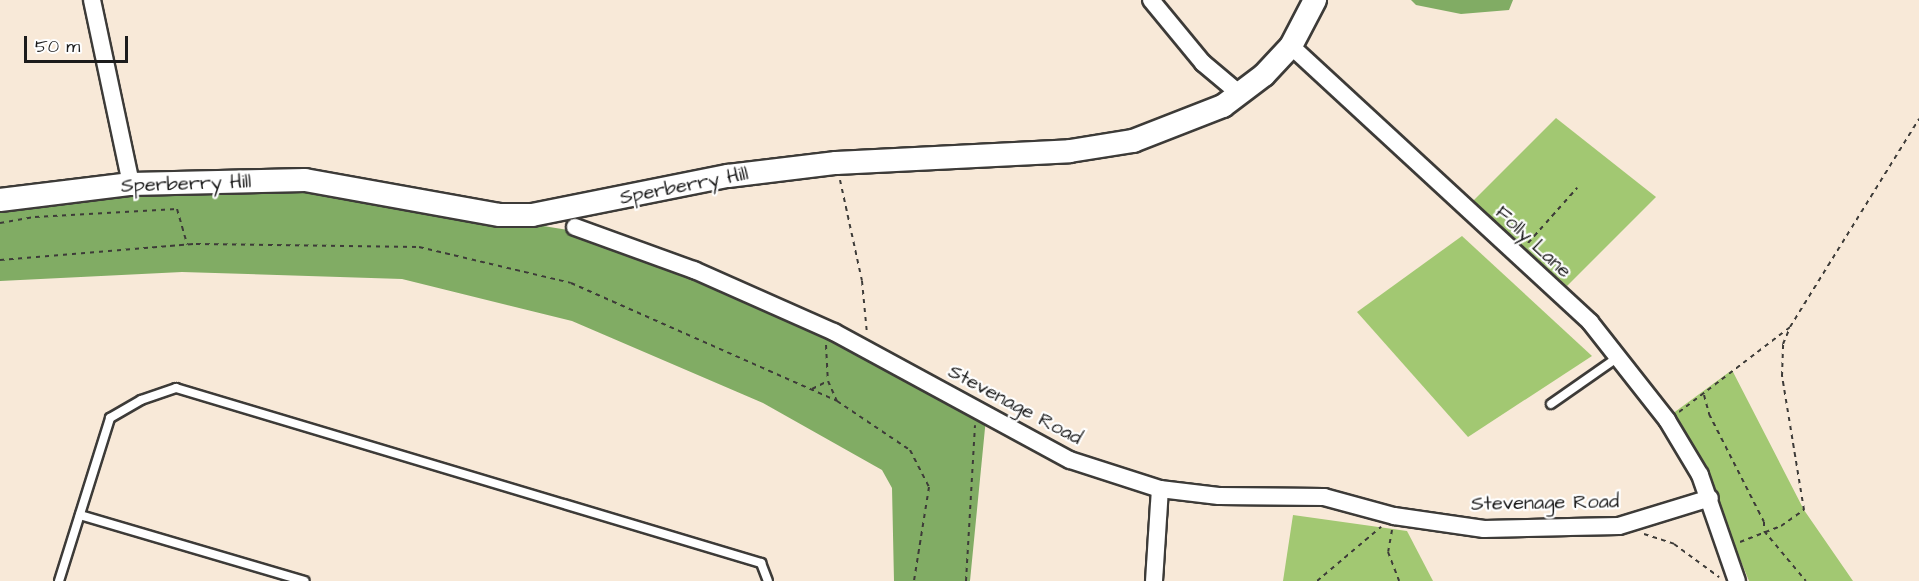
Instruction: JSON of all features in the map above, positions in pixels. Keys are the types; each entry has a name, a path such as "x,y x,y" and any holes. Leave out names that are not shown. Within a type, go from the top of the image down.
{"street":[{"path":"92,0 131,184"},
{"path":"1151,0 1203,63 1240,94"},
{"name":"Sperberry Hill","path":"0,200 131,184 305,180 500,215 532,215 728,176 836,163 1070,151 1133,141 1192,120 1240,94 1291,46 1315,0"},
{"name":"Folly Lane","path":"1291,46 1515,256 1590,322 1618,356 1666,420 1700,475 1725,545 1729,580"},
{"name":"Stevenage Road","path":"574,227 694,270 868,349 1070,460 1160,489 1219,496 1324,497 1394,516 1484,529 1619,526 1710,498"},
{"path":"1154,581 1160,489"}],"lane":[{"path":"1551,404 1618,356"},
{"path":"59,581 110,417 141,400 176,388 761,562 768,581"},
{"path":"80,515 304,581"}],"path":[{"path":"1725,545 1781,526 1804,510 1782,376 1784,344 1790,327 1919,118"},
{"path":"836,163 862,281 868,349"},
{"path":"1515,256 1578,188"},
{"path":"0,223 35,217 177,209 187,245"},
{"path":"0,260 187,245 419,248 571,283 837,400 910,450 923,468 929,487 914,581"},
{"path":"1666,420 1704,395 1790,327"},
{"path":"825,329 828,381 837,400"},
{"path":"812,389 828,381"},
{"path":"1704,395 1709,414 1764,522 1764,531 1806,581"},
{"path":"966,581 975,417"},
{"path":"1317,581 1394,516"},
{"path":"1394,516 1388,552 1399,581"},
{"path":"1619,526 1674,543 1729,580"}],"green space":[{"path":"1411,0 1513,0 1509,10 1461,14 1416,5"},
{"path":"1556,118 1656,197 1567,286 1473,201"},
{"path":"306,187 568,230 692,275 819,332 986,418 970,581 894,581 892,488 882,470 763,403 572,321 402,279 182,272 0,281 0,208 169,191"},
{"path":"1462,236 1592,356 1468,437 1357,312"},
{"path":"1732,370 1804,510 1853,581 1749,581 1705,473 1672,414"},
{"path":"1293,515 1407,531 1433,581 1283,581"}]}
